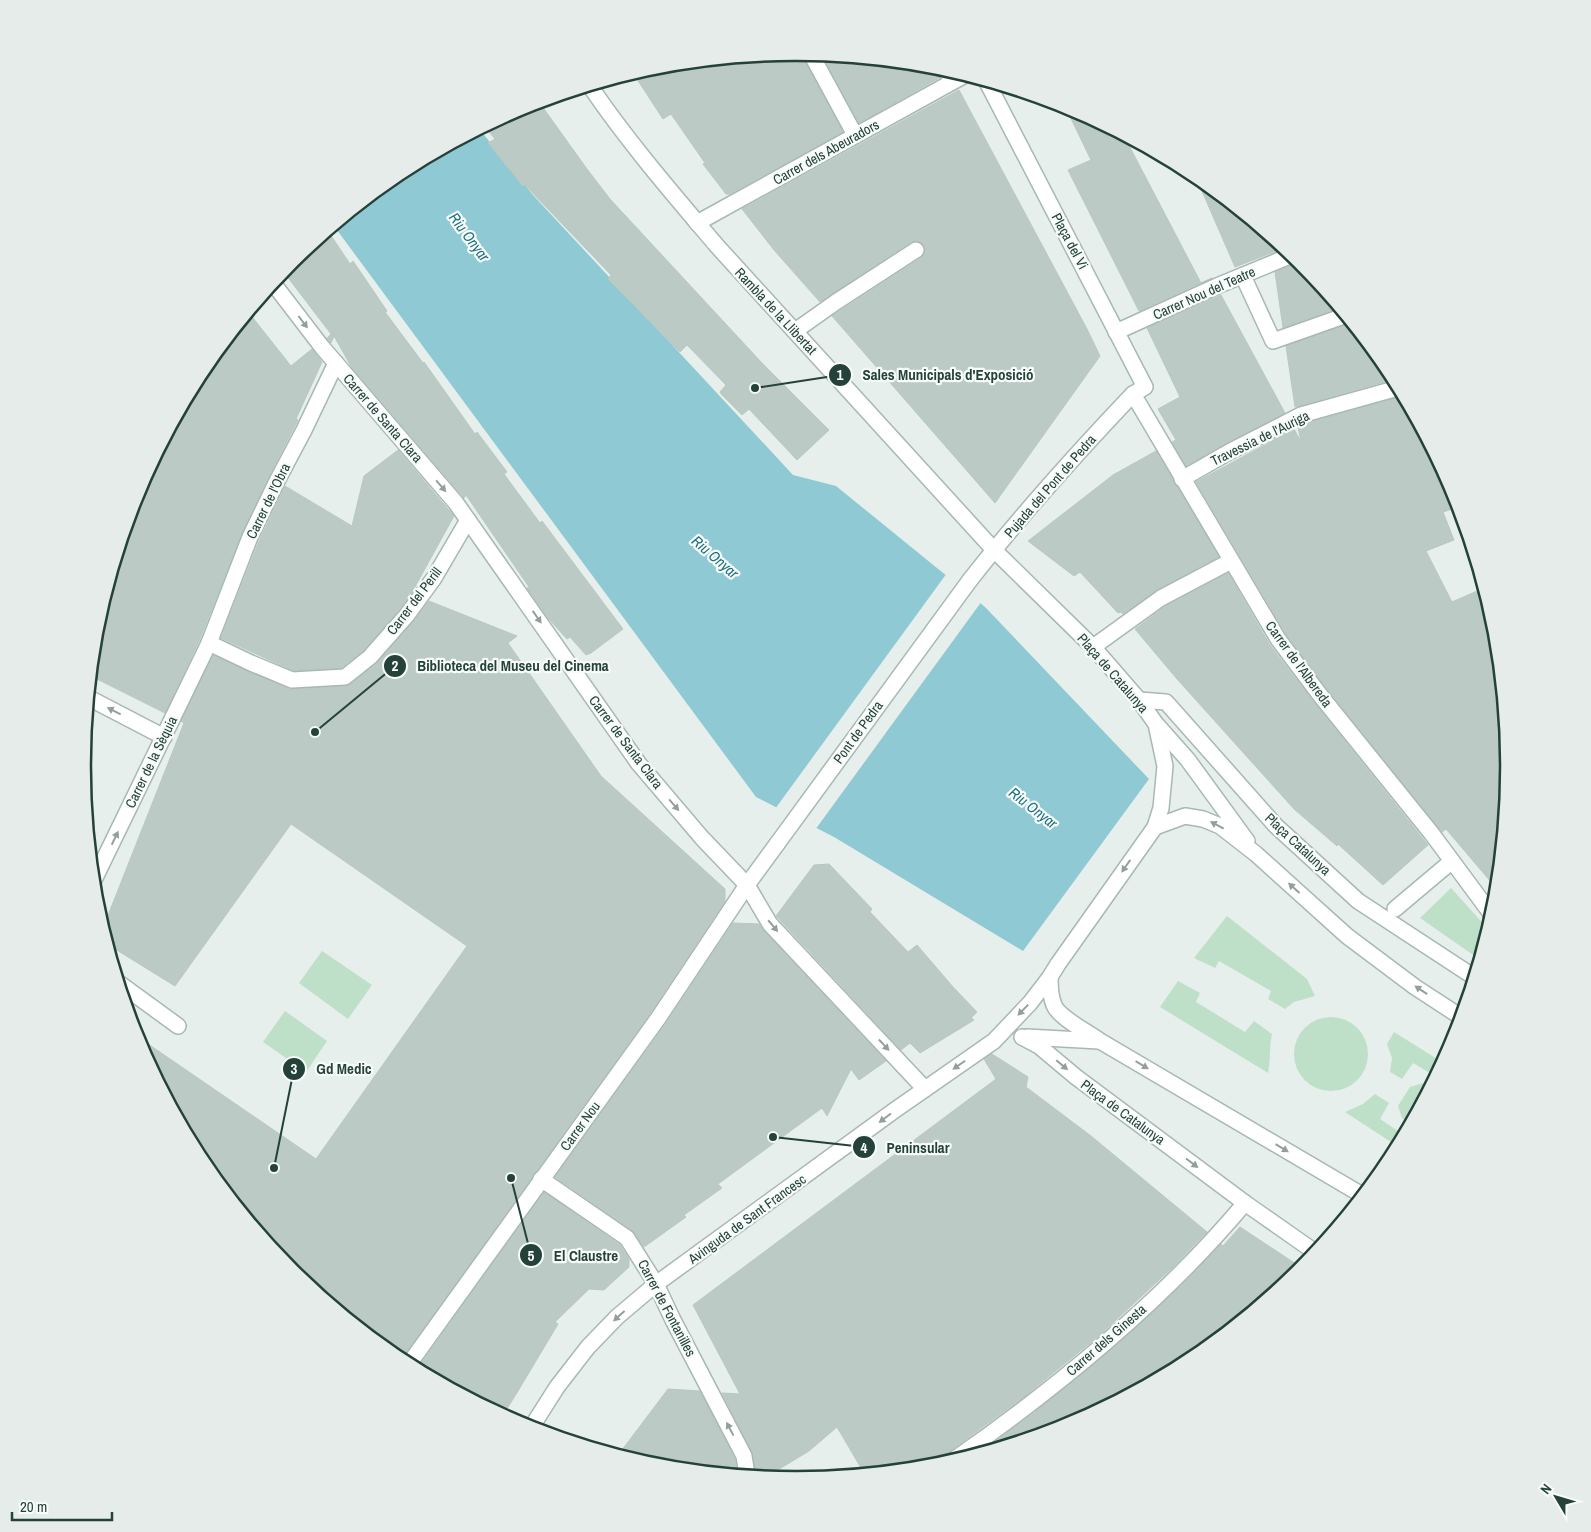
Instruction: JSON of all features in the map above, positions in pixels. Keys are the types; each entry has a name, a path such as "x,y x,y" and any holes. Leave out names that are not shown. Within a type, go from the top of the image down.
{"street":[{"path":"815,62 855,135"},
{"name":"Carrer dels Abeuradors","path":"697,222 956,80"},
{"name":"Plaça del Vi","path":"991,89 1145,387 1133,394"},
{"name":"Rambla de la Llibertat","path":"594,91 608,112 697,222 994,550"},
{"path":"795,332 836,302 916,250"},
{"name":"Carrer Nou del Teatre","path":"1116,332 1284,258"},
{"path":"1243,276 1273,341 1339,318"},
{"name":"Carrer de Santa Clara","path":"278,288 336,363 456,503 639,764 702,838 748,885 770,924 925,1089"},
{"name":"Carrer de l'Obra","path":"209,643 250,537 336,363"},
{"name":"Travessia de l'Auriga","path":"1182,478 1301,415 1391,390"},
{"name":"Pujada del Pont de Pedra","path":"970,580 1070,460 1133,394"},
{"name":"Carrer de l'Albereda","path":"1133,394 1278,640 1486,907"},
{"name":"Carrer del Perill","path":"209,643 292,680 345,678 370,657 407,615 434,578 468,520"},
{"name":"Plaça de Catalunya","path":"994,550 1093,647 1139,700 1156,724 1165,766 1160,808 1155,827 1050,977 1030,1003 994,1040"},
{"path":"1093,647 1161,598 1231,561"},
{"name":"Pont de Pedra","path":"748,885 970,580"},
{"name":"Carrer de la Sèquia","path":"99,870 209,643"},
{"name":"Plaça Catalunya","path":"1139,700 1166,702 1276,826 1351,894 1384,918 1469,973"},
{"path":"94,701 164,736"},
{"path":"1156,724 1188,760 1216,796 1256,854"},
{"path":"1155,827 1186,816 1204,819 1220,826 1256,854 1347,936 1415,987 1455,1013"},
{"path":"1394,909 1452,861"},
{"name":"Carrer Nou","path":"413,1358 659,1017 748,885"},
{"path":"1050,977 1051,996 1054,1007 1065,1018 1100,1041 1357,1193"},
{"path":"127,989 178,1026"},
{"path":"994,1040 1022,1037 1100,1041"},
{"name":"Plaça de Catalunya","path":"1022,1037 1039,1046 1076,1077 1245,1203 1309,1248"},
{"name":"Avinguda de Sant Francesc","path":"536,1421 557,1386 588,1347 616,1317 656,1284 994,1040"},
{"name":"Carrer de Fontanilles","path":"541,1179 627,1238 656,1284 744,1456 745,1469"},
{"name":"Carrer dels Ginesta","path":"967,1449 1078,1366 1136,1316 1213,1239 1245,1203"}],"green space":[{"path":"1451,888 1482,923 1474,955 1420,918"},
{"path":"1227,916 1307,979 1315,996 1294,1002 1285,1009 1268,999 1271,991 1219,961 1215,968 1194,958"},
{"path":"322,951 372,985 348,1019 299,983"},
{"path":"1178,981 1200,993 1196,1002 1245,1032 1254,1021 1272,1034 1268,1073 1160,1007"},
{"path":"285,1011 327,1041 306,1072 263,1042"},
{"path":"1324,1017 1338,1017 1352,1023 1362,1033 1368,1047 1368,1061 1362,1075 1352,1085 1338,1091 1324,1091 1310,1085 1300,1075 1294,1061 1294,1047 1300,1033 1310,1023"},
{"path":"1394,1032 1437,1059 1430,1073 1413,1063 1402,1079 1390,1072 1392,1058 1387,1044"},
{"path":"1425,1084 1405,1120 1402,1118 1398,1106 1410,1087"},
{"path":"1375,1094 1389,1103 1380,1119 1398,1131 1391,1142 1345,1112 1363,1104"}],"water":[{"name":"Riu Onyar","path":"483,134 533,195 793,475 836,486 985,607 1149,779 1023,951 834,837 756,797 337,231 366,207 404,180"}],"pier":[{"path":"947,573 982,601 815,830 775,809"}],"building":[{"path":"805,61 843,132 730,194 726,194 703,164 705,163 671,114 663,119 637,80 704,67"},
{"path":"826,62 887,67 933,75 939,78 859,123"},
{"path":"959,90 1100,356 995,503 832,316 921,258 925,250 924,245 916,241 911,242 820,302 774,250 742,209"},
{"path":"544,108 610,199 762,363 829,430 797,460 749,409 742,415 720,392 726,385 687,345 680,352 608,279 611,275 525,185 523,186 488,143 495,139 489,132"},
{"path":"1071,118 1129,146 1201,283 1139,311 1068,170 1091,160"},
{"path":"1202,190 1225,207 1276,251 1235,267"},
{"path":"331,236 350,264 353,261 387,311 385,312 424,362 475,434 477,432 507,472 504,474 540,523 542,521 623,629 586,655 570,637 567,639 548,618 466,495 464,498 352,368 334,336 331,343 329,341 327,338 331,334 288,278"},
{"path":"1291,265 1332,310 1283,328 1275,272"},
{"path":"1221,295 1285,413 1186,466 1172,442 1176,440 1158,409 1180,397 1147,328"},
{"path":"252,317 291,366 312,349 322,362 296,419 298,420 242,533 200,639 165,713 96,679 104,629 128,539 144,496 163,454 210,374"},
{"path":"1345,325 1386,381 1295,407 1286,346"},
{"path":"1396,398 1428,454 1447,496 1452,509 1443,512 1454,540 1426,551 1452,602 1478,591 1487,629 1499,720 1500,766 1499,812 1490,881 1446,829 1442,832 1327,689 1286,634 1196,482 1294,429 1301,442 1298,427"},
{"path":"398,450 454,516 411,594 364,650 341,668 294,671 221,638 259,541 285,486 352,526 364,476"},
{"path":"1156,451 1219,557 1157,590 1123,614 1121,612 1118,613 1080,572 1074,576 1028,541 1113,475"},
{"path":"1228,573 1270,645 1428,845 1383,885 1338,844 1337,846 1294,809 1177,679 1135,629 1166,606"},
{"path":"429,601 517,636 508,643 601,776 725,889 725,901 651,1012 406,1353 366,1325 331,1296 266,1231 236,1195 210,1158 163,1078 147,1043 316,1159 467,946 291,824 175,986 115,949 107,917 184,723 181,721 213,655 289,689 346,686 377,663"},
{"path":"829,864 872,909 870,912 908,952 917,945 977,1012 971,1018 974,1020 920,1053 910,1043 901,1050 776,916 814,865"},
{"path":"733,923 759,924 886,1061 859,1080 851,1069 827,1116 822,1108 718,1184 722,1188 644,1247 632,1230 555,1177 667,1022"},
{"path":"992,1054 1028,1077 1026,1087 1091,1136 1207,1232 1172,1268 1101,1334 1025,1396 946,1454 887,1465 861,1467 837,1427 809,1451 777,1470 755,1469 752,1452 722,1393 740,1394 693,1305 996,1079 984,1059"},
{"path":"544,1192 620,1245 629,1259 629,1267 604,1290 589,1289 555,1322 558,1324 507,1408 484,1398 421,1363"},
{"path":"1240,1227 1295,1263 1260,1296 1225,1325 1187,1352 1148,1376 1107,1398 1065,1417 995,1442 1036,1411 1113,1348 1186,1281 1221,1244 1223,1246"},
{"path":"668,1389 700,1391 735,1459 736,1468 704,1465 623,1449"}],"place":[{"name":"Sales Municipals d'Exposició","path":"755,388"},
{"name":"Biblioteca del Museu del Cinema","path":"315,732"},
{"name":"Peninsular","path":"773,1137"},
{"name":"Gd Medic","path":"274,1168"},
{"name":"El Claustre","path":"511,1178"}]}
